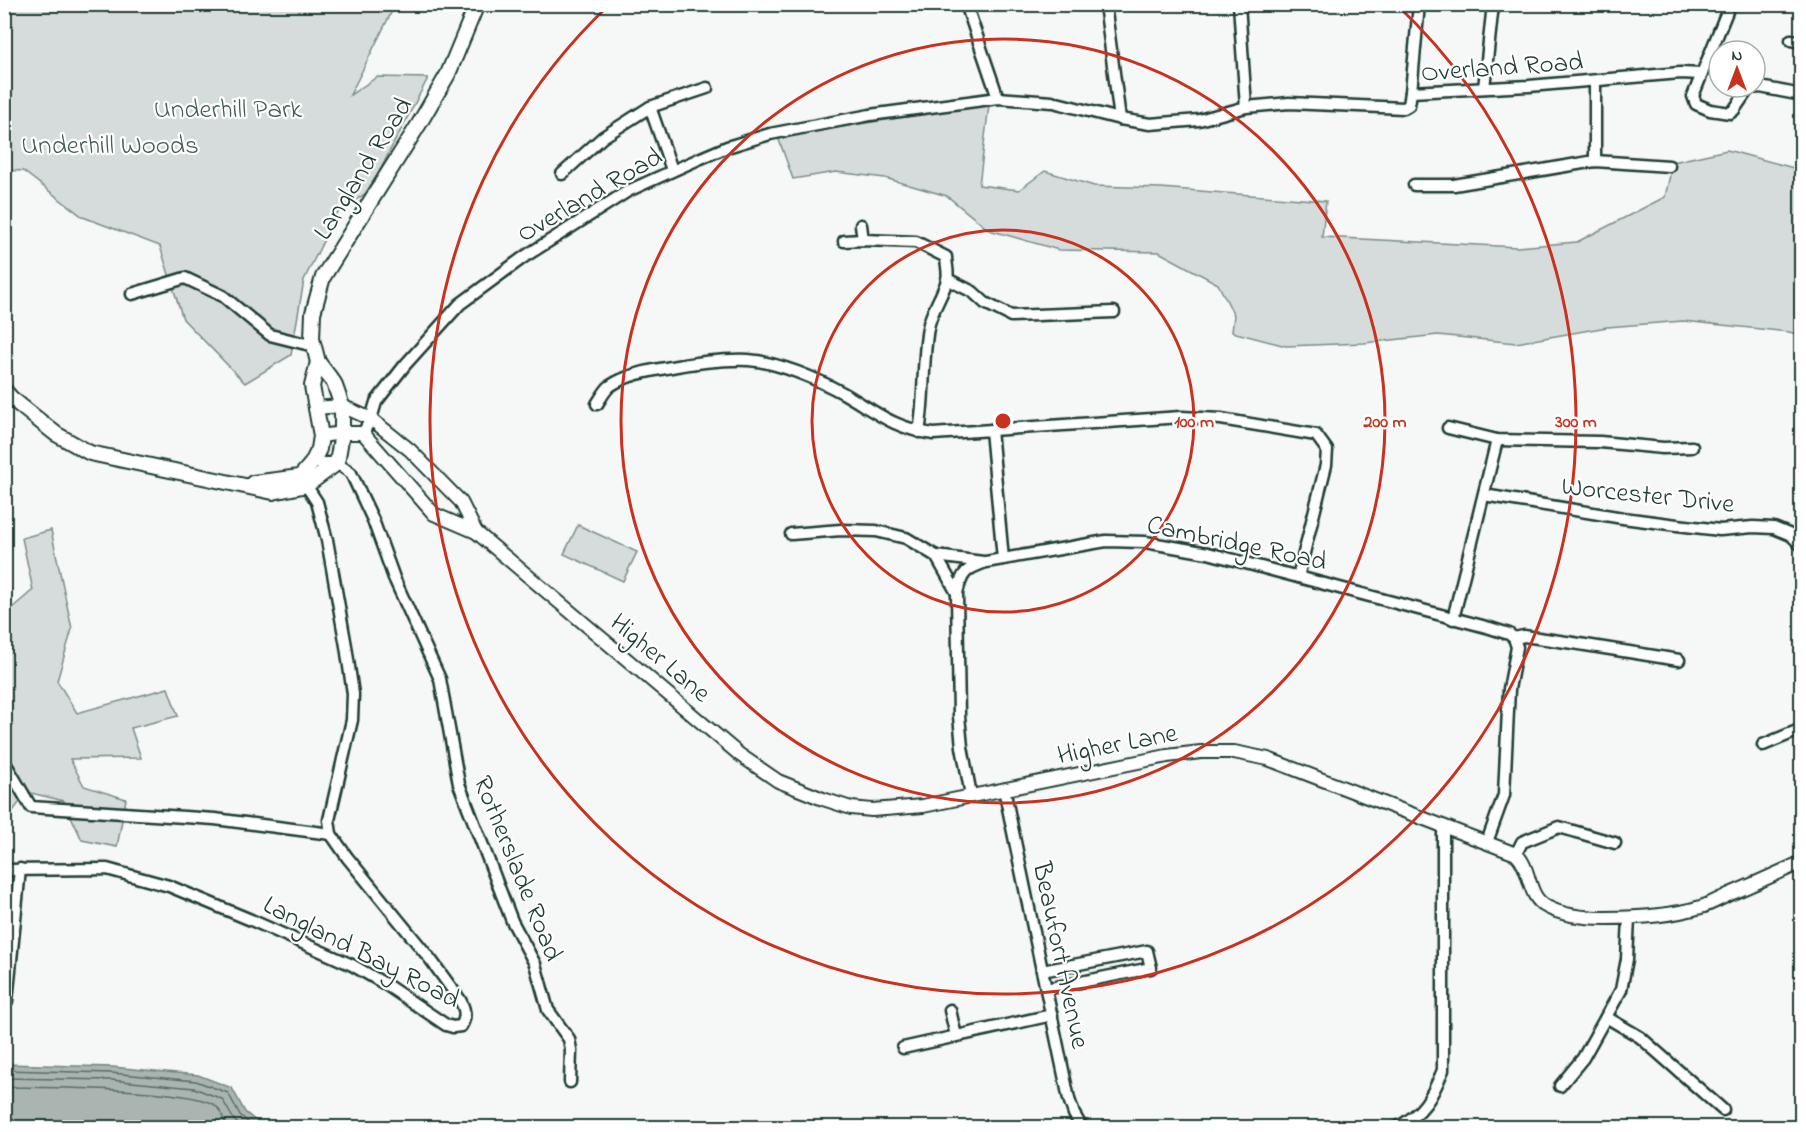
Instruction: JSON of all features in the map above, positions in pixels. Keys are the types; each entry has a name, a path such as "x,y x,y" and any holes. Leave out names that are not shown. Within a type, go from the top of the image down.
{"main road":[{"name":"Langland Road","path":"337,463 342,433 342,406 334,383 318,362 312,339 313,313 323,277 448,74 477,4"},
{"name":"Langland Road","path":"318,362 312,386 321,436"},
{"path":"4,390 56,434 90,453 233,483 303,481 337,463"},
{"path":"303,481 319,449 321,436"}],"street":[{"path":"966,4 998,98"},
{"path":"1105,4 1120,119"},
{"path":"1239,4 1246,107"},
{"path":"1411,92 1419,4"},
{"path":"1484,88 1493,4"},
{"path":"1730,4 1693,96 1696,104 1710,110 1730,113 1749,88 1760,87 1802,95"},
{"name":"Overland Road","path":"363,433 371,419 376,402 460,304 524,257 628,191 727,147 770,134 870,115 998,98 1055,102 1120,119 1150,124 1199,120 1246,107 1289,103 1404,108 1409,105 1411,92 1595,81 1680,73 1702,74"},
{"path":"1595,81 1595,161"},
{"path":"562,174 603,137 650,107 707,87"},
{"path":"650,107 672,170"},
{"path":"1414,185 1454,185 1595,161 1669,166"},
{"path":"861,225 863,240"},
{"path":"844,242 863,240 916,242 946,257 947,279 928,324 919,432"},
{"path":"132,294 185,278 223,296 270,335 314,346"},
{"path":"947,279 1011,316 1114,312"},
{"path":"597,404 609,387 630,376 695,362 750,360 772,364 812,379 841,392 888,421 919,432 933,434 1180,417 1221,419 1316,435 1327,450 1326,465 1298,577"},
{"name":"Higher Lane","path":"315,408 342,406 371,419 410,450 461,502 476,532"},
{"path":"1448,428 1497,440 1600,442 1663,448 1692,447"},
{"path":"991,430 1004,559"},
{"path":"321,436 363,433"},
{"name":"Higher Lane","path":"363,433 434,514 476,532 740,755 778,781 823,799 851,808 872,810 923,806 1167,756 1201,752 1234,752 1268,759 1516,854"},
{"path":"1453,619 1497,440"},
{"path":"312,463 337,463"},
{"name":"Rotherslade Road","path":"337,463 351,473 373,520 394,578 440,678 459,784 512,921 535,964 548,1010 569,1039 570,1082"},
{"path":"4,761 31,807 215,819 331,834 329,820 352,720 353,694 327,540 317,502 303,481"},
{"name":"Worcester Drive","path":"1484,495 1623,518 1720,530 1774,528 1791,535 1802,546"},
{"path":"791,534 841,530 876,531 906,538 936,556 986,562"},
{"name":"Cambridge Road","path":"957,593 961,578 973,567 986,562 1106,541 1145,542 1208,554 1298,577 1509,634 1514,638 1524,636 1679,660"},
{"path":"936,556 957,593 959,716 971,795"},
{"path":"1487,842 1504,795 1509,689 1517,647 1514,638"},
{"path":"1763,745 1802,729"},
{"name":"Beaufort Avenue","path":"1004,789 1069,1099 1082,1128"},
{"path":"1396,1128 1421,1111 1433,1095 1443,1070 1443,826"},
{"path":"1615,843 1559,827 1522,842 1516,854 1527,869 1530,886 1536,898 1547,907 1570,915 1598,918 1647,918 1702,906 1802,862"},
{"name":"Langland Bay Road","path":"4,870 107,869 170,886 352,965 446,1025 461,1026 465,1015 460,1000 331,834"},
{"path":"7,1001 20,869"},
{"path":"1560,1086 1582,1058 1621,990 1627,959 1629,918"},
{"path":"1042,971 1147,951 1151,968 1046,989"},
{"path":"950,1010 956,1036"},
{"path":"903,1048 1052,1015"},
{"path":"1606,1017 1640,1037 1723,1110"}],"green space":[{"name":"Underhill Park","path":"4,5 395,5 350,95 377,77 428,78 369,191 337,213 304,280 291,355 245,383 183,319 160,246 83,217 23,171 5,170"},
{"path":"989,105 979,185 1019,190 1045,171 1094,186 1161,188 1326,201 1322,237 1517,247 1577,242 1665,197 1673,162 1727,150 1801,170 1801,335 1683,321 1607,327 1516,343 1438,335 1364,343 1286,346 1232,332 1234,315 1218,284 1159,252 1059,250 989,230 947,196 885,178 836,172 793,179 778,137"},
{"path":"578,525 637,552 623,581 564,554"},
{"path":"51,530 72,629 57,681 77,713 168,688 178,716 131,728 141,758 70,759 84,786 126,799 117,847 82,840 64,801 27,792 5,822 5,614 33,590 22,538"}],"water":[{"path":"5,1064 112,1067 198,1075 232,1088 245,1112 263,1127 5,1127"}],"park label":[{"name":"Underhill Woods","path":"110,144"}]}
